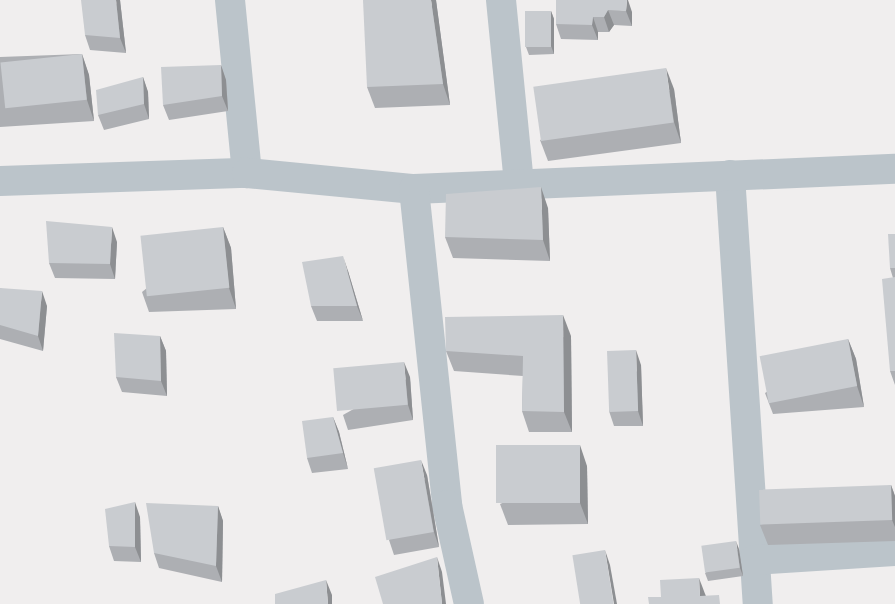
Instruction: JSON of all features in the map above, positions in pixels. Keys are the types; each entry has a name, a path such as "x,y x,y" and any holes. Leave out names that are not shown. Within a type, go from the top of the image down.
{"street":[{"path":"230,0 248,173"},
{"path":"501,0 519,184"},
{"path":"0,181 248,173 414,189 895,168"},
{"path":"730,175 758,604"},
{"path":"414,189 447,505 469,604"},
{"path":"754,560 895,551"}],"building":[{"path":"81,0 116,0 120,38 85,35"},
{"path":"363,0 431,0 443,84 367,87"},
{"path":"556,0 627,0 626,11 608,10 604,17 593,17 592,25 556,24"},
{"path":"525,11 551,11 551,47 525,47"},
{"path":"82,54 87,100 5,108 0,63"},
{"path":"221,65 222,96 163,105 161,67"},
{"path":"666,68 674,122 541,141 533,87"},
{"path":"143,77 144,104 98,115 96,90"},
{"path":"541,187 543,240 445,237 446,194"},
{"path":"46,221 112,227 110,264 49,263"},
{"path":"223,227 229,288 147,296 140,236"},
{"path":"888,234 895,234 895,268 890,268"},
{"path":"343,256 357,306 311,306 302,262"},
{"path":"895,277 895,371 890,371 882,279"},
{"path":"0,288 42,291 38,336 0,325"},
{"path":"563,315 564,412 522,411 523,356 446,351 445,317"},
{"path":"114,333 160,336 161,381 116,377"},
{"path":"848,339 857,386 769,403 760,356"},
{"path":"636,350 638,411 609,412 607,351"},
{"path":"404,362 408,405 337,411 333,368"},
{"path":"333,417 343,453 307,458 302,421"},
{"path":"496,445 580,445 580,503 496,503"},
{"path":"421,460 434,532 386,540 374,468"},
{"path":"891,485 892,520 760,525 759,490"},
{"path":"135,502 135,547 109,546 105,509"},
{"path":"146,503 218,506 216,566 154,553"},
{"path":"736,541 740,568 705,573 701,546"},
{"path":"605,550 614,604 580,604 572,555"},
{"path":"437,557 442,604 383,604 375,577"},
{"path":"699,578 700,596 719,595 720,604 649,604 648,597 661,597 660,580"},
{"path":"326,580 328,604 275,604 275,594"}]}
